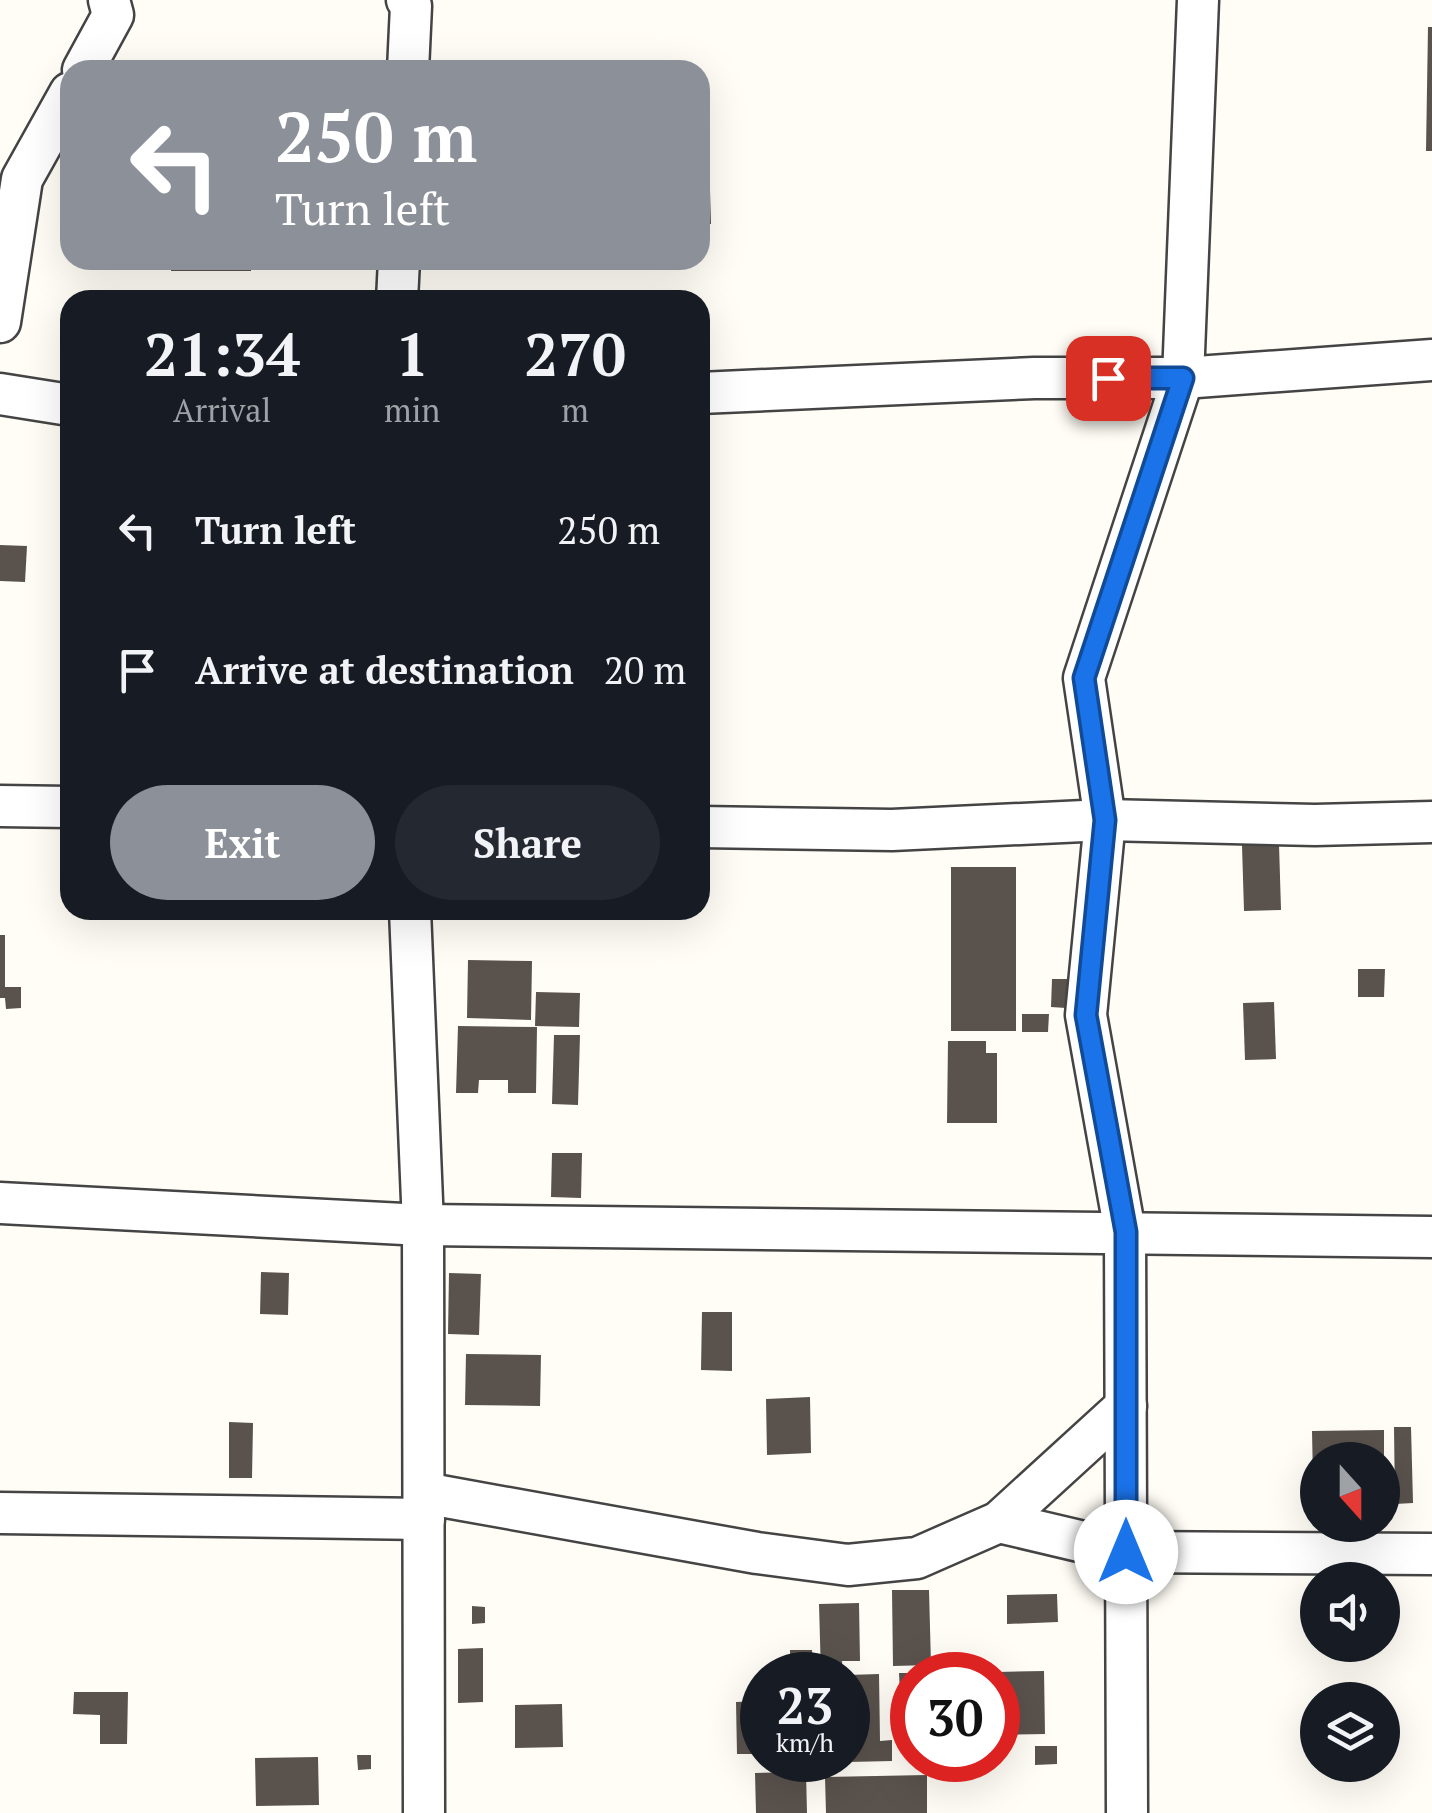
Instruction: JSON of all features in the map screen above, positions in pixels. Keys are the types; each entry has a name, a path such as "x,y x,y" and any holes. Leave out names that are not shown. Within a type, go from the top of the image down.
{"street":[{"path":"89,60 114,14 109,0"},
{"path":"407,0 411,6 408,60"},
{"path":"1127,1813 1126,1232 1086,1015 1105,820 1084,678 1183,378 1198,0"},
{"path":"0,322 22,179 60,111"},
{"path":"710,392 1034,378 1183,378 1432,360"},
{"path":"0,394 60,404"},
{"path":"0,806 60,807"},
{"path":"710,827 892,830 1105,820 1315,825 1432,822"},
{"path":"410,920 423,1225 424,1813"},
{"path":"0,1202 423,1225 1432,1237"},
{"path":"0,1514 424,1506 848,1565 918,1558 999,1522 1126,1406"},
{"path":"999,1522 1126,1552 1432,1554"}],"building":[{"path":"1428,27 1432,27 1432,151 1426,151"},
{"path":"171,270 251,270 251,271"},
{"path":"0,545 27,546 25,582 0,581"},
{"path":"1279,844 1281,910 1244,911 1242,845"},
{"path":"951,867 1016,867 1016,1031 951,1031"},
{"path":"0,935 5,935 5,987 21,987 21,1008 6,1009 5,998 0,998"},
{"path":"468,960 532,961 531,1020 467,1018"},
{"path":"1358,969 1385,969 1384,997 1358,997"},
{"path":"1052,979 1068,979 1066,1008 1051,1007"},
{"path":"536,992 580,993 579,1027 535,1026"},
{"path":"1274,1002 1276,1059 1245,1060 1243,1003"},
{"path":"1022,1014 1049,1014 1048,1032 1022,1032"},
{"path":"458,1026 537,1027 536,1093 508,1093 508,1080 479,1080 478,1093 456,1093"},
{"path":"554,1035 580,1035 578,1105 552,1104"},
{"path":"948,1041 986,1041 986,1053 997,1053 997,1123 947,1123"},
{"path":"552,1153 582,1153 581,1198 551,1197"},
{"path":"261,1272 289,1273 288,1315 260,1314"},
{"path":"449,1273 481,1274 479,1335 448,1334"},
{"path":"702,1312 732,1312 732,1371 701,1370"},
{"path":"466,1354 541,1355 540,1406 465,1405"},
{"path":"810,1397 811,1453 767,1455 766,1399"},
{"path":"229,1422 253,1423 252,1478 229,1478"},
{"path":"1394,1427 1411,1427 1413,1503 1400,1504 1400,1442 1394,1442"},
{"path":"1384,1430 1384,1442 1312,1442 1312,1431"},
{"path":"892,1590 929,1590 931,1652 893,1652"},
{"path":"1057,1594 1058,1622 1007,1624 1007,1595"},
{"path":"859,1603 860,1652 820,1652 819,1604"},
{"path":"472,1606 485,1607 485,1623 472,1624"},
{"path":"483,1648 483,1702 458,1703 458,1649"},
{"path":"1044,1671 1045,1734 1020,1735 1020,1672"},
{"path":"870,1674 879,1674 880,1741 890,1740 890,1761 870,1762"},
{"path":"74,1692 128,1692 127,1744 100,1744 100,1715 73,1714"},
{"path":"736,1702 740,1702 740,1754 737,1754"},
{"path":"562,1704 563,1747 515,1748 515,1705"},
{"path":"1035,1746 1057,1746 1057,1764 1035,1765"},
{"path":"357,1755 371,1755 371,1769 358,1770"},
{"path":"318,1757 319,1805 256,1806 255,1758"},
{"path":"870,1776 890,1776 890,1782 927,1782 927,1813 826,1813 825,1782 870,1782"},
{"path":"755,1782 806,1782 807,1813 756,1813"}],"route":[{"path":"1108,378 1183,378 1084,678 1105,820 1086,1015 1126,1232 1126,1552"}]}
